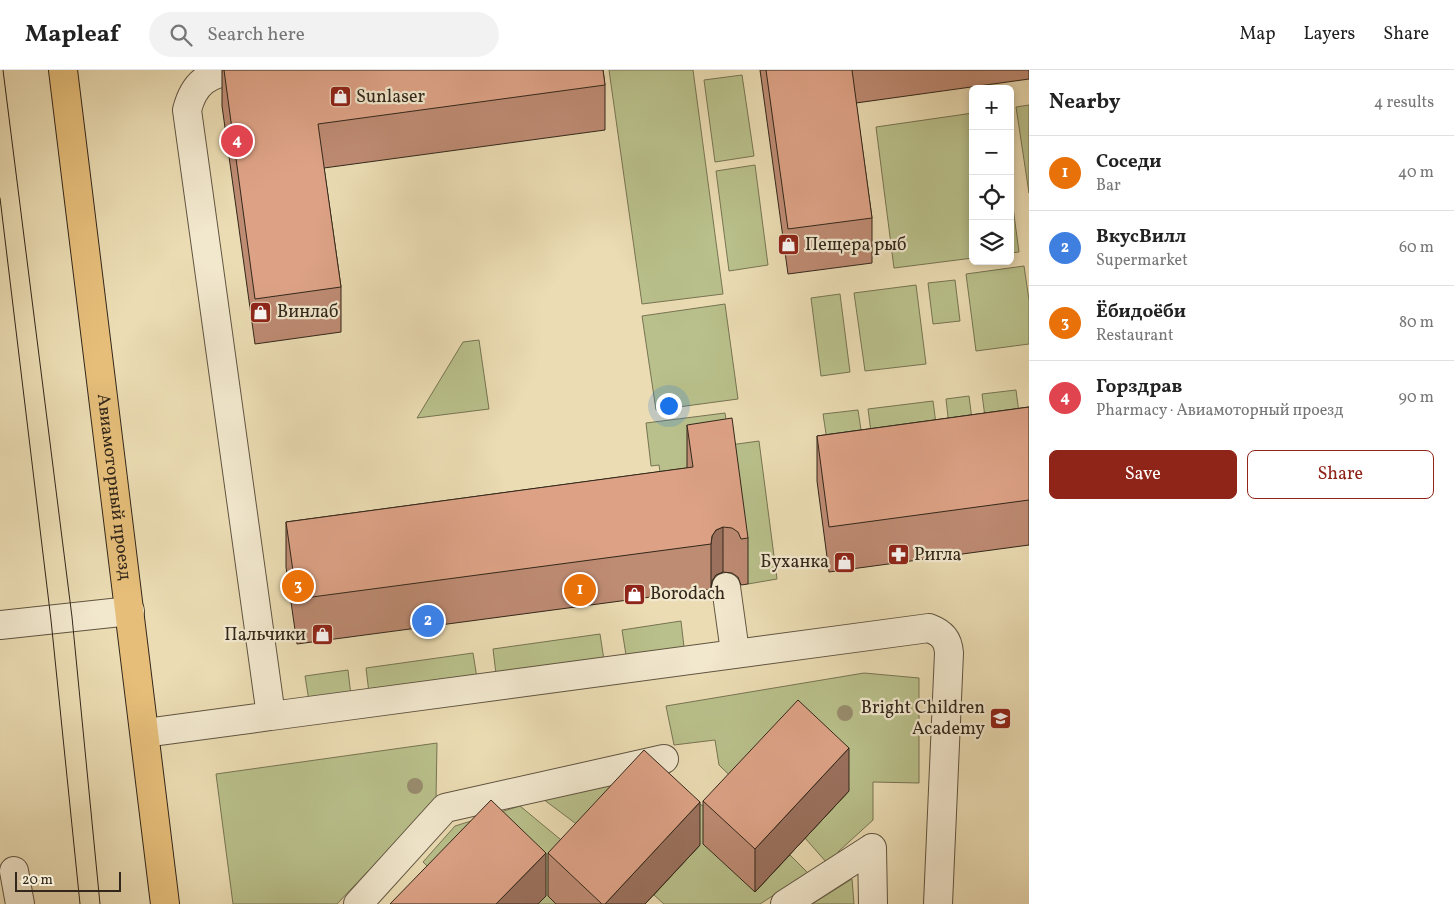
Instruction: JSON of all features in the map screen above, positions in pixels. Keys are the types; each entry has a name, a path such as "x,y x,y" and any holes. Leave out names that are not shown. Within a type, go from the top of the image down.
{"main road":[{"name":"Авиамоторный проезд","path":"63,70 166,904"}],"lane":[{"path":"235,70 210,76 198,85 191,96 187,110 271,716"},
{"path":"726,587 735,652"},
{"path":"0,625 130,611"},
{"path":"145,733 735,652 929,628 943,636 948,644 949,653 938,904"},
{"path":"358,904 445,808 664,760"},
{"path":"785,904 872,848 874,904"},
{"path":"14,871 20,904"}],"green space":[{"path":"609,70 693,70 723,294 642,304"},
{"path":"742,75 754,156 715,162 704,80"},
{"path":"1029,105 1029,193 1016,107"},
{"path":"969,114 969,259 894,268 876,127"},
{"path":"755,165 768,265 729,271 716,171"},
{"path":"1014,215 1019,252 1014,253"},
{"path":"1024,266 1029,300 1029,344 976,351 966,274"},
{"path":"955,280 960,321 933,324 928,283"},
{"path":"916,285 926,364 865,371 854,293"},
{"path":"840,294 850,372 821,376 811,298"},
{"path":"725,304 738,399 656,410 642,316"},
{"path":"479,340 489,409 417,418 463,342"},
{"path":"1016,390 1022,436 988,440 982,394"},
{"path":"969,396 975,442 951,444 946,399"},
{"path":"933,401 939,447 874,455 868,409"},
{"path":"858,410 865,456 830,460 823,414"},
{"path":"725,413 730,445 759,441 777,579 748,584 732,464 687,470 703,590 677,593 659,465 651,466 646,423"},
{"path":"681,621 684,647 626,655 622,630"},
{"path":"600,634 604,660 496,674 493,649"},
{"path":"473,653 477,678 369,693 366,668"},
{"path":"348,670 351,696 309,701 305,676"},
{"path":"864,673 919,678 919,783 873,782 873,820 838,852 842,860 827,863 805,838 749,794 719,765 715,740 674,745 666,706"},
{"path":"437,743 436,799 337,904 233,904 216,774"},
{"path":"644,777 728,818 755,892 790,855 808,873 760,904 664,904 654,895 700,845 599,841 543,799"},
{"path":"520,806 583,858 548,896 556,904 538,904 546,895 448,886 423,862 455,826"},
{"path":"852,879 854,904 812,904"}],"building":[{"path":"224,70 603,70 605,85 318,124 341,287 255,299"},
{"path":"766,70 852,70 872,218 788,229"},
{"path":"1029,407 1029,500 829,527 817,436"},
{"path":"732,418 748,538 741,539 738,532 732,528 723,527 716,530 712,536 711,544 297,599 286,522 693,467 687,425"},
{"path":"798,700 849,748 755,849 703,801"},
{"path":"644,750 700,802 605,904 602,904 548,853"},
{"path":"491,800 546,853 496,904 390,904"}],"tram line":[{"path":"3,70 72,617 100,904"},
{"path":"0,198 51,620 80,904"}],"place":[{"name":"Sunlaser","path":"340,97"},
{"name":"Горздрав","path":"237,141"},
{"name":"Пещера рыб","path":"789,245"},
{"name":"Винлаб","path":"261,312"},
{"name":"Ригла","path":"898,555"},
{"name":"Буханка","path":"845,562"},
{"name":"Ёбидоёби","path":"298,586"},
{"name":"Соседи","path":"580,590"},
{"name":"Borodach","path":"634,594"},
{"name":"ВкусВилл","path":"428,621"},
{"name":"Пальчики","path":"322,635"},
{"name":"Bright Children Academy","path":"1001,718"}]}
